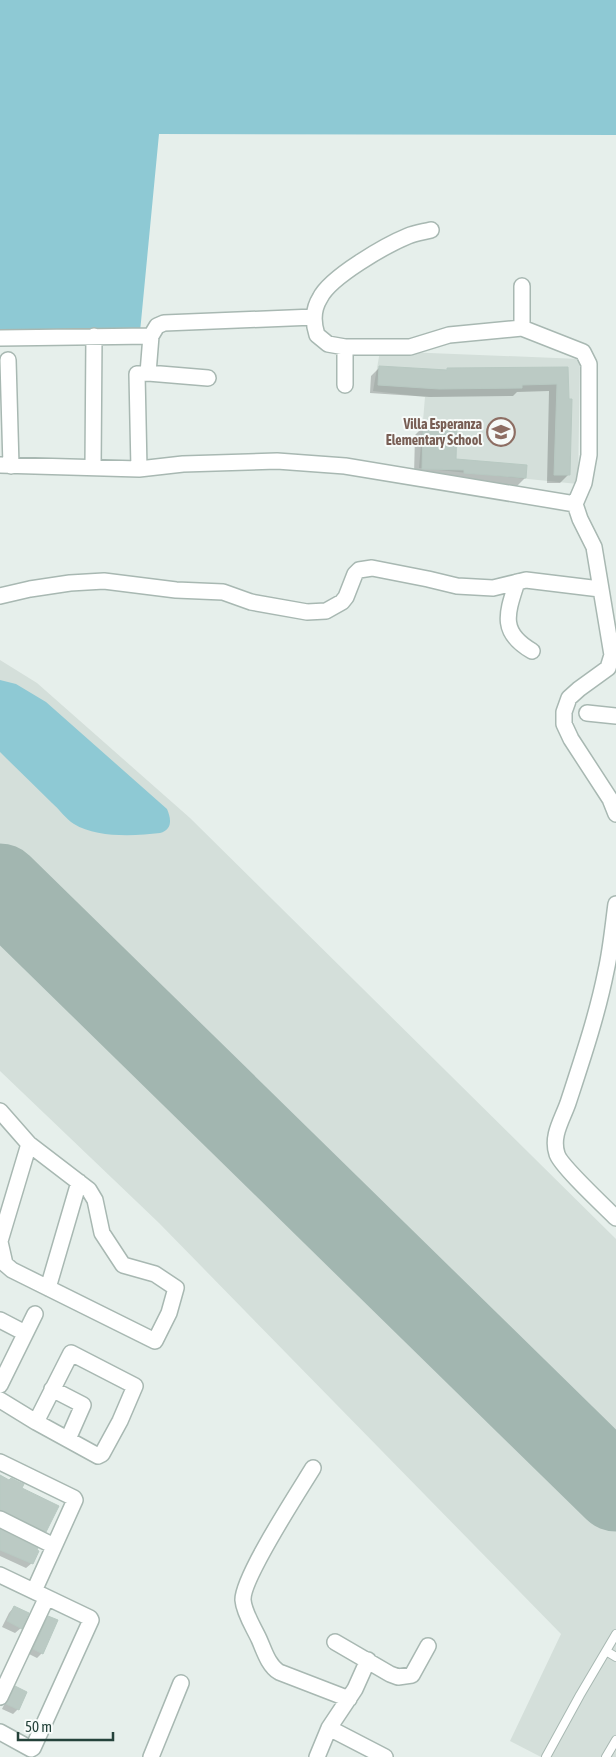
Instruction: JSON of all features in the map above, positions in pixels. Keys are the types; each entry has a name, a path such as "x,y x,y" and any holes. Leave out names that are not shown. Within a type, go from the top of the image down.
{"street":[{"path":"431,230 409,236 383,248 330,285 320,296 316,306 314,317 317,335 328,344 345,347 410,347 449,336 522,328 583,352 589,364 588,455 584,483 576,504 580,519 594,547 611,645 611,661 608,668 569,698 564,712 564,724 571,739 610,799 616,814"},
{"path":"522,286 522,328"},
{"path":"148,373 151,336 157,326 164,323 314,317"},
{"path":"93,468 94,336"},
{"path":"0,338 151,336"},
{"path":"345,347 345,385"},
{"path":"8,360 6,466 139,469 183,464 277,461 346,466 576,504"},
{"path":"139,469 137,374 148,373 208,378"},
{"path":"0,596 70,583 104,581 160,589 223,592 251,602 307,612 326,611 342,602 346,597 355,574 364,568 372,568 457,586 493,588 526,580 600,589"},
{"path":"517,582 511,600 508,627 517,640 532,651"},
{"path":"587,713 616,716"},
{"path":"616,904 606,970 598,1005 578,1074 564,1116 557,1130 555,1141 557,1157 616,1218"},
{"path":"0,1111 29,1144 92,1194 102,1233 123,1265 155,1274 176,1288 173,1304 155,1341 19,1274 5,1264 0,1242 29,1144"},
{"path":"48,1288 79,1182"},
{"path":"0,1385 35,1314"},
{"path":"0,1320 24,1333"},
{"path":"0,1400 36,1422 100,1456 120,1421 135,1386 72,1353 69,1354 36,1422"},
{"path":"52,1388 83,1405 68,1439"},
{"path":"0,1462 74,1498 75,1502 54,1546 40,1595 0,1697"},
{"path":"313,1468 247,1582 243,1602 257,1636 273,1667 279,1672 349,1699"},
{"path":"0,1518 54,1546"},
{"path":"0,1575 90,1618 91,1622 33,1748 31,1749 0,1732"},
{"path":"335,1642 398,1677 412,1675 428,1646"},
{"path":"316,1757 329,1728 349,1699 368,1660"},
{"path":"151,1757 181,1683"},
{"path":"329,1728 385,1757"}],"lane":[{"path":"546,1757 616,1634"},
{"path":"606,1651 616,1656"},
{"path":"606,1757 616,1740"}],"shaded area":[{"name":"Villa Esperanza Elementary School","path":"380,351 580,359 578,484 419,468 425,397 373,391"},
{"path":"0,660 37,683 190,818 616,1239 616,1757 541,1757 510,1741 561,1634 159,1223 0,1071"}],"water":[{"path":"0,0 616,0 616,135 159,134 140,332 0,334"},
{"path":"0,680 16,684 46,702 167,809 170,823 167,829 160,833 150,834 104,834 83,829 68,819 0,752"}],"building":[{"path":"379,366 447,370 447,368 568,367 569,399 572,399 570,475 554,475 557,384 522,385 522,388 439,389 378,385"},
{"path":"423,425 457,426 456,459 527,465 526,478 464,473 464,470 422,469"},
{"path":"0,1475 9,1480 11,1478 24,1484 22,1488 59,1506 46,1532 0,1510"},
{"path":"0,1529 38,1548 37,1550 39,1551 33,1564 0,1550"},
{"path":"14,1606 29,1613 22,1629 7,1621"},
{"path":"48,1616 58,1620 43,1654 33,1649"},
{"path":"15,1686 27,1692 19,1710 6,1704"}],"runway":[{"path":"0,886 616,1489"}],"place":[{"name":"Villa Esperanza Elementary School","path":"501,432"}]}
